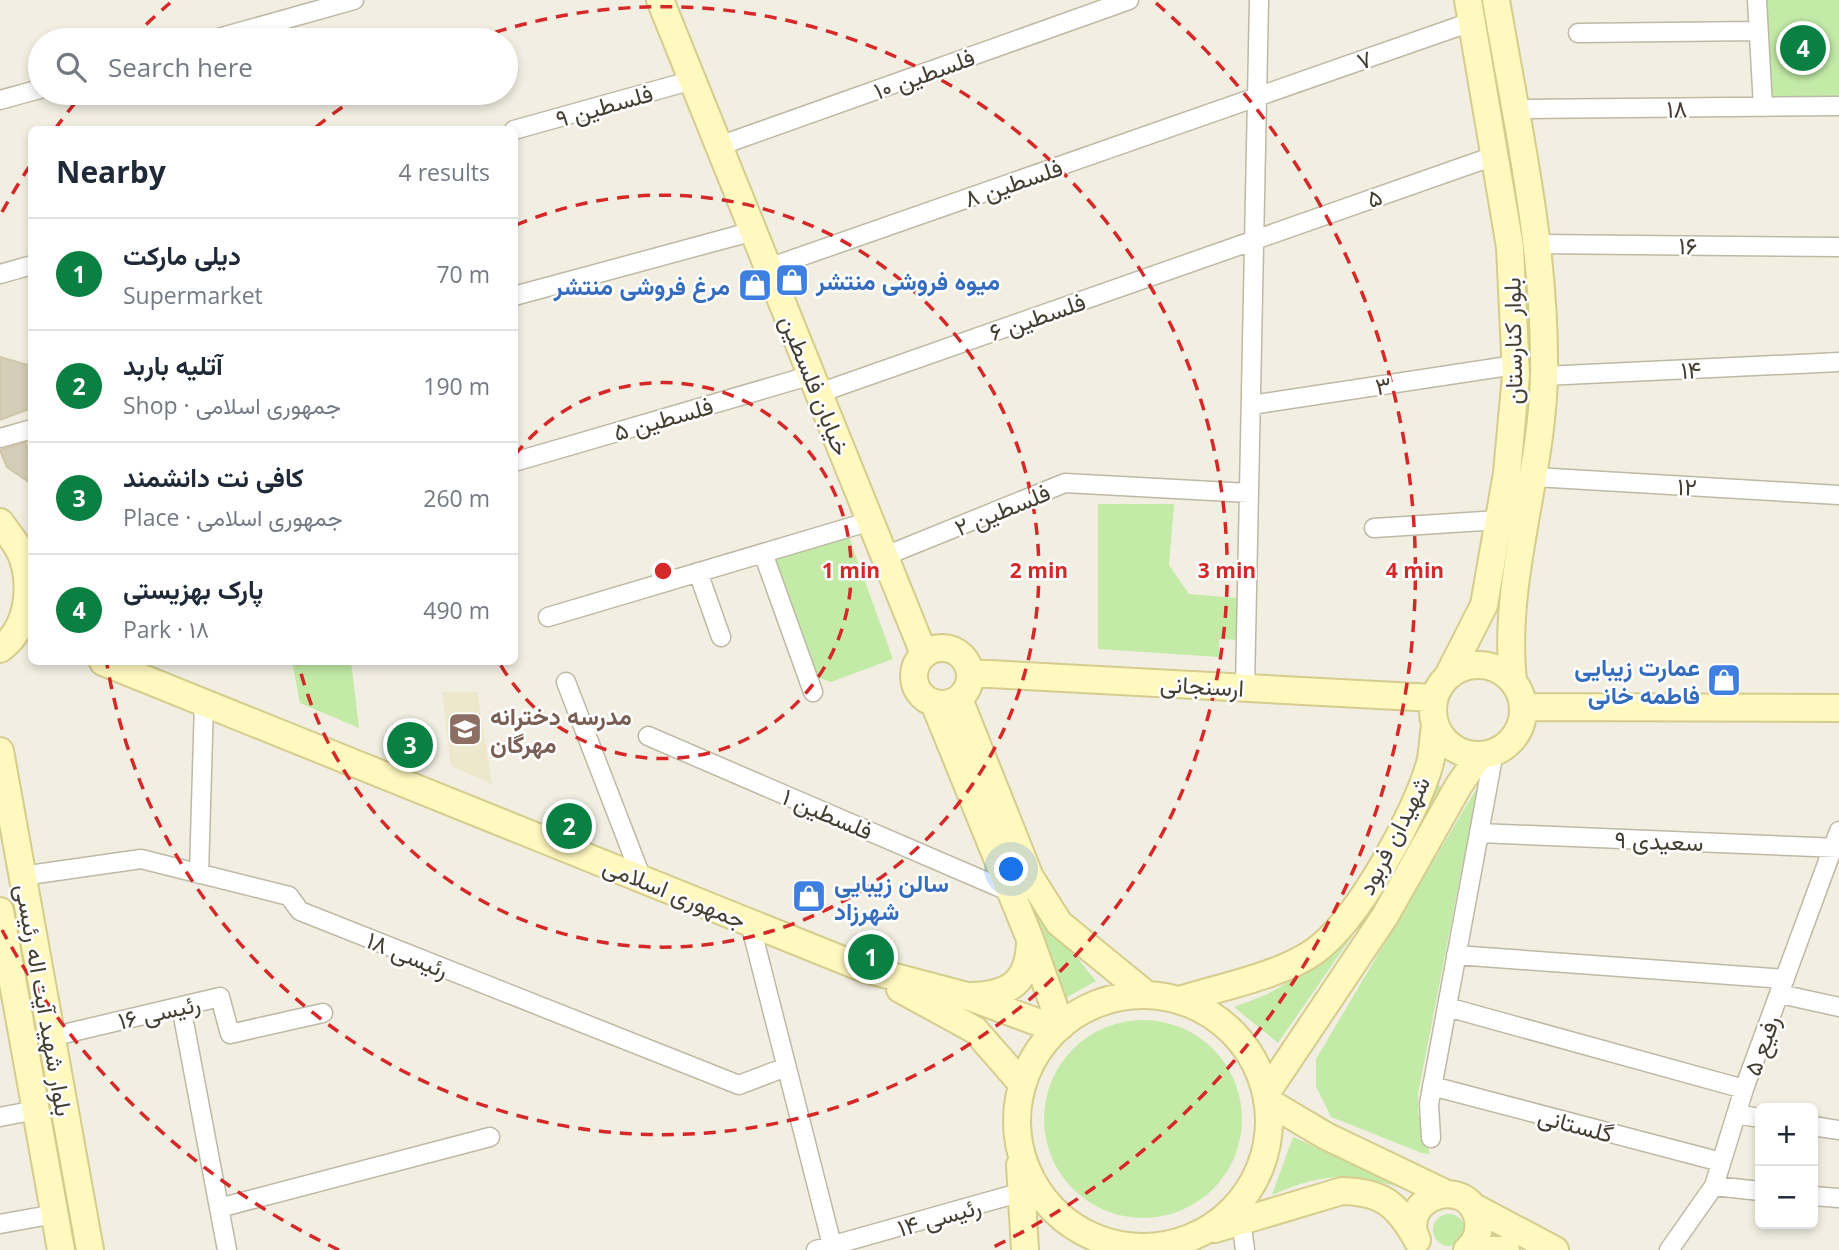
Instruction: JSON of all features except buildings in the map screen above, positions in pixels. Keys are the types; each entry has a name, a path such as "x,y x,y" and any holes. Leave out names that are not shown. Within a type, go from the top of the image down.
{"main road":[{"name":"بلوار کنارستان","path":"1496,0 1538,244 1544,376 1535,477 1511,610 1509,647 1513,681"},
{"name":"خیابان فلسطین","path":"666,2 719,146 924,654"},
{"name":"بلوار کنارستان","path":"1449,674 1484,605 1507,473 1515,365 1510,247 1469,11"},
{"path":"0,522 23,558 27,604 11,644"},
{"path":"947,648 966,661 970,673 970,682 946,701 923,697 916,687 914,675 917,663 924,654 947,648"},
{"name":"جمهوری اسلامی","path":"111,665 865,969 967,996 1058,1027"},
{"path":"1490,666 1513,681 1523,707 1516,734 1487,753 1453,747 1435,726 1434,698 1449,674 1461,667 1490,666"},
{"name":"ارسنجانی","path":"970,673 1434,698"},
{"path":"946,701 1009,891 1030,939 1058,1027"},
{"path":"946,701 1030,877 1059,923 1147,995"},
{"path":"1523,707 1839,708"},
{"name":"شهيدان فربود","path":"1180,1000 1283,967 1314,951 1340,926 1370,888 1412,805 1430,762 1435,726"},
{"name":"بلوار شهید آیت اله رئیسی","path":"0,751 90,1250"},
{"name":"شهيدان فربود","path":"1267,1097 1385,916 1459,785 1487,753"},
{"name":"بلوار شهید آیت اله رئیسی","path":"0,911 8,1005 36,1110 61,1250"},
{"path":"967,996 997,994 1018,982 1030,961 1030,939"},
{"path":"865,969 975,1030 1022,1084"},
{"path":"1026,1250 1016,1117 1022,1084 1035,1054 1058,1027 1083,1010 1114,998 1147,995 1180,1000 1210,1014 1236,1035 1255,1061 1267,1097 1270,1125 1265,1157 1251,1187 1230,1213 1203,1232"},
{"path":"1267,1097 1326,1136 1445,1193"},
{"path":"1020,1150 1031,1180 1051,1207 1076,1228 1106,1242 1166,1247 1203,1232 1342,1191 1364,1192 1385,1199 1401,1213 1420,1243"},
{"path":"1420,1243 1413,1226 1419,1207 1435,1195 1445,1193 1455,1194 1472,1206 1555,1250"},
{"path":"1468,1250 1478,1235 1479,1225 1472,1206"},
{"path":"1475,1250 1506,1250"}],"street":[{"path":"255,28 354,0"},
{"name":"فلسطین ۱۰","path":"719,146 1129,0"},
{"path":"1245,688 1259,0"},
{"path":"1757,0 1763,107"},
{"name":"۷","path":"1257,96 1469,11"},
{"path":"1578,33 1758,31"},
{"name":"فلسطین ۹","path":"518,129 693,80"},
{"path":"0,100 28,92"},
{"name":"فلسطین ۸","path":"768,268 1257,96"},
{"name":"۱۸","path":"1515,109 1839,106"},
{"name":"۵","path":"1254,239 1494,156"},
{"path":"518,295 754,231"},
{"name":"فلسطین ۶","path":"815,384 1254,239"},
{"name":"۱۶","path":"1538,244 1839,247"},
{"path":"0,274 28,266"},
{"name":"۱۴","path":"1544,376 1839,362"},
{"name":"۳","path":"1251,405 1515,365"},
{"name":"فلسطین ۵","path":"518,461 815,384"},
{"path":"0,438 28,430"},
{"name":"۱۲","path":"1535,477 1839,495"},
{"name":"فلسطین ۲","path":"885,556 1065,483 1249,493"},
{"path":"1374,528 1499,520"},
{"path":"548,617 871,521"},
{"path":"763,553 813,692"},
{"path":"698,572 721,637"},
{"path":"566,682 642,879"},
{"path":"199,874 204,702"},
{"name":"فلسطین ۱","path":"648,736 1009,891"},
{"path":"1431,1139 1429,1104 1479,833 1487,753"},
{"name":"سعیدی ۹","path":"1479,833 1837,842"},
{"name":"رفیع ۵","path":"1669,1250 1714,1186 1744,1089 1837,842"},
{"name":"رئیسی ۱۸","path":"22,876 141,859 289,896 300,911 739,1085 786,1067"},
{"path":"750,923 786,1067 824,1248"},
{"path":"1456,955 1782,987 1839,1007"},
{"name":"رئیسی ۱۶","path":"51,1037 219,997 230,1034 323,1013"},
{"path":"181,1006 227,1250"},
{"path":"1447,1007 1744,1089"},
{"name":"گلستانی","path":"1432,1086 1721,1162"},
{"path":"0,1117 36,1110"},
{"path":"1736,1114 1755,1117"},
{"path":"1818,1127 1839,1130"},
{"path":"219,1208 490,1138"},
{"path":"1714,1186 1755,1190"},
{"name":"رئیسی ۱۴","path":"824,1248 1022,1192"},
{"path":"1818,1196 1839,1198"},
{"path":"0,1224 55,1214"},
{"path":"1241,1220 1245,1250"}],"shaded area":[{"name":"مدرسه دخترانه مهرگان","path":"442,692 477,692 492,784 451,766"}],"green space":[{"path":"1766,0 1839,0 1839,97 1769,98"},
{"path":"1098,504 1174,504 1169,565 1189,594 1238,598 1239,640 1219,639 1219,657 1098,649"},
{"path":"849,537 893,659 831,682 817,677 774,557"},
{"path":"293,665 351,665 359,728 300,703"},
{"path":"1437,785 1445,788 1388,884 1278,1043 1234,1007 1268,994 1319,964 1381,879"},
{"path":"1478,786 1418,1094 1418,1113 1430,1154 1422,1153 1331,1117 1316,1086 1316,1059"},
{"path":"1028,897 1096,981 1060,1001"},
{"path":"1143,1020 1181,1028 1213,1049 1234,1081 1242,1119 1234,1157 1213,1189 1181,1210 1143,1218 1105,1210 1073,1189 1052,1157 1044,1119 1052,1081 1073,1049 1105,1028"},
{"path":"1293,1137 1417,1192 1344,1177 1311,1181 1272,1195"},
{"path":"1449,1214 1460,1219 1465,1230 1460,1241 1449,1246 1438,1241 1433,1230 1438,1219"}],"place":[{"name":"پارک بهزیستی","path":"1803,48"},
{"name":"میوه فروشی منتشر","path":"792,280"},
{"name":"مرغ فروشی منتشر","path":"755,285"},
{"name":"عمارت زیبایی فاطمه خانی","path":"1724,680"},
{"name":"مدرسه دخترانه مهرگان","path":"465,729"},
{"name":"کافی نت دانشمند","path":"410,745"},
{"name":"آتلیه باربد","path":"569,826"},
{"name":"سالن زیبایی شهرزاد","path":"809,896"},
{"name":"دیلی مارکت","path":"871,957"}]}
